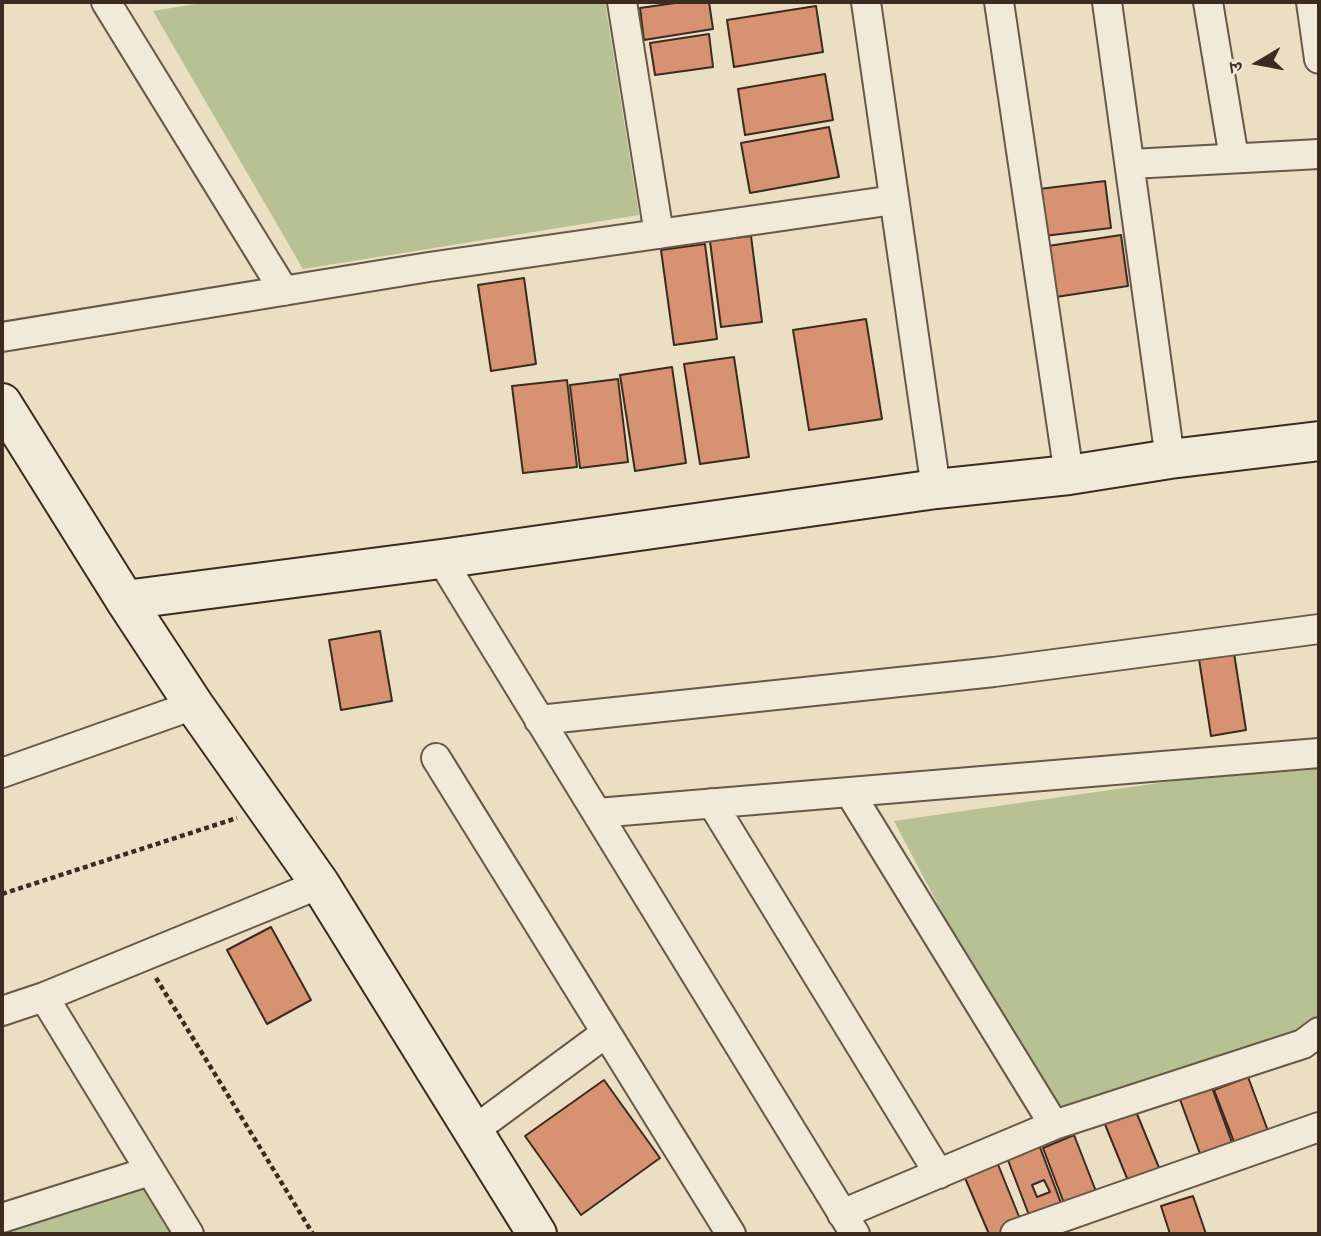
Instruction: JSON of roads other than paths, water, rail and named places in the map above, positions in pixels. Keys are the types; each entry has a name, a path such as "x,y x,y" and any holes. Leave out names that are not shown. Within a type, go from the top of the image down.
{"street":[{"path":"106,2 284,291"},
{"path":"622,2 659,234"},
{"path":"866,2 936,489"},
{"path":"999,2 1069,475"},
{"path":"1107,2 1170,459"},
{"path":"1208,2 1234,159"},
{"path":"1311,2 1319,58"},
{"path":"1130,163 1319,154"},
{"path":"2,337 429,267 894,200"},
{"path":"2,403 194,705 320,884 537,1234"},
{"path":"125,600 441,559 936,489 1069,475 1170,459 1319,442"},
{"path":"441,559 848,1224 939,1174 1054,1125 1303,1044 1319,1032"},
{"path":"539,720 994,672 1319,629"},
{"path":"2,773 194,705"},
{"path":"597,813 1319,753"},
{"path":"436,758 731,1234"},
{"path":"850,793 1054,1125"},
{"path":"712,803 939,1174"},
{"path":"2,1011 44,997 320,884"},
{"path":"44,997 189,1234"},
{"path":"473,1131 606,1033"},
{"path":"1016,1234 1319,1128"},
{"path":"2,1218 150,1171"}]}
